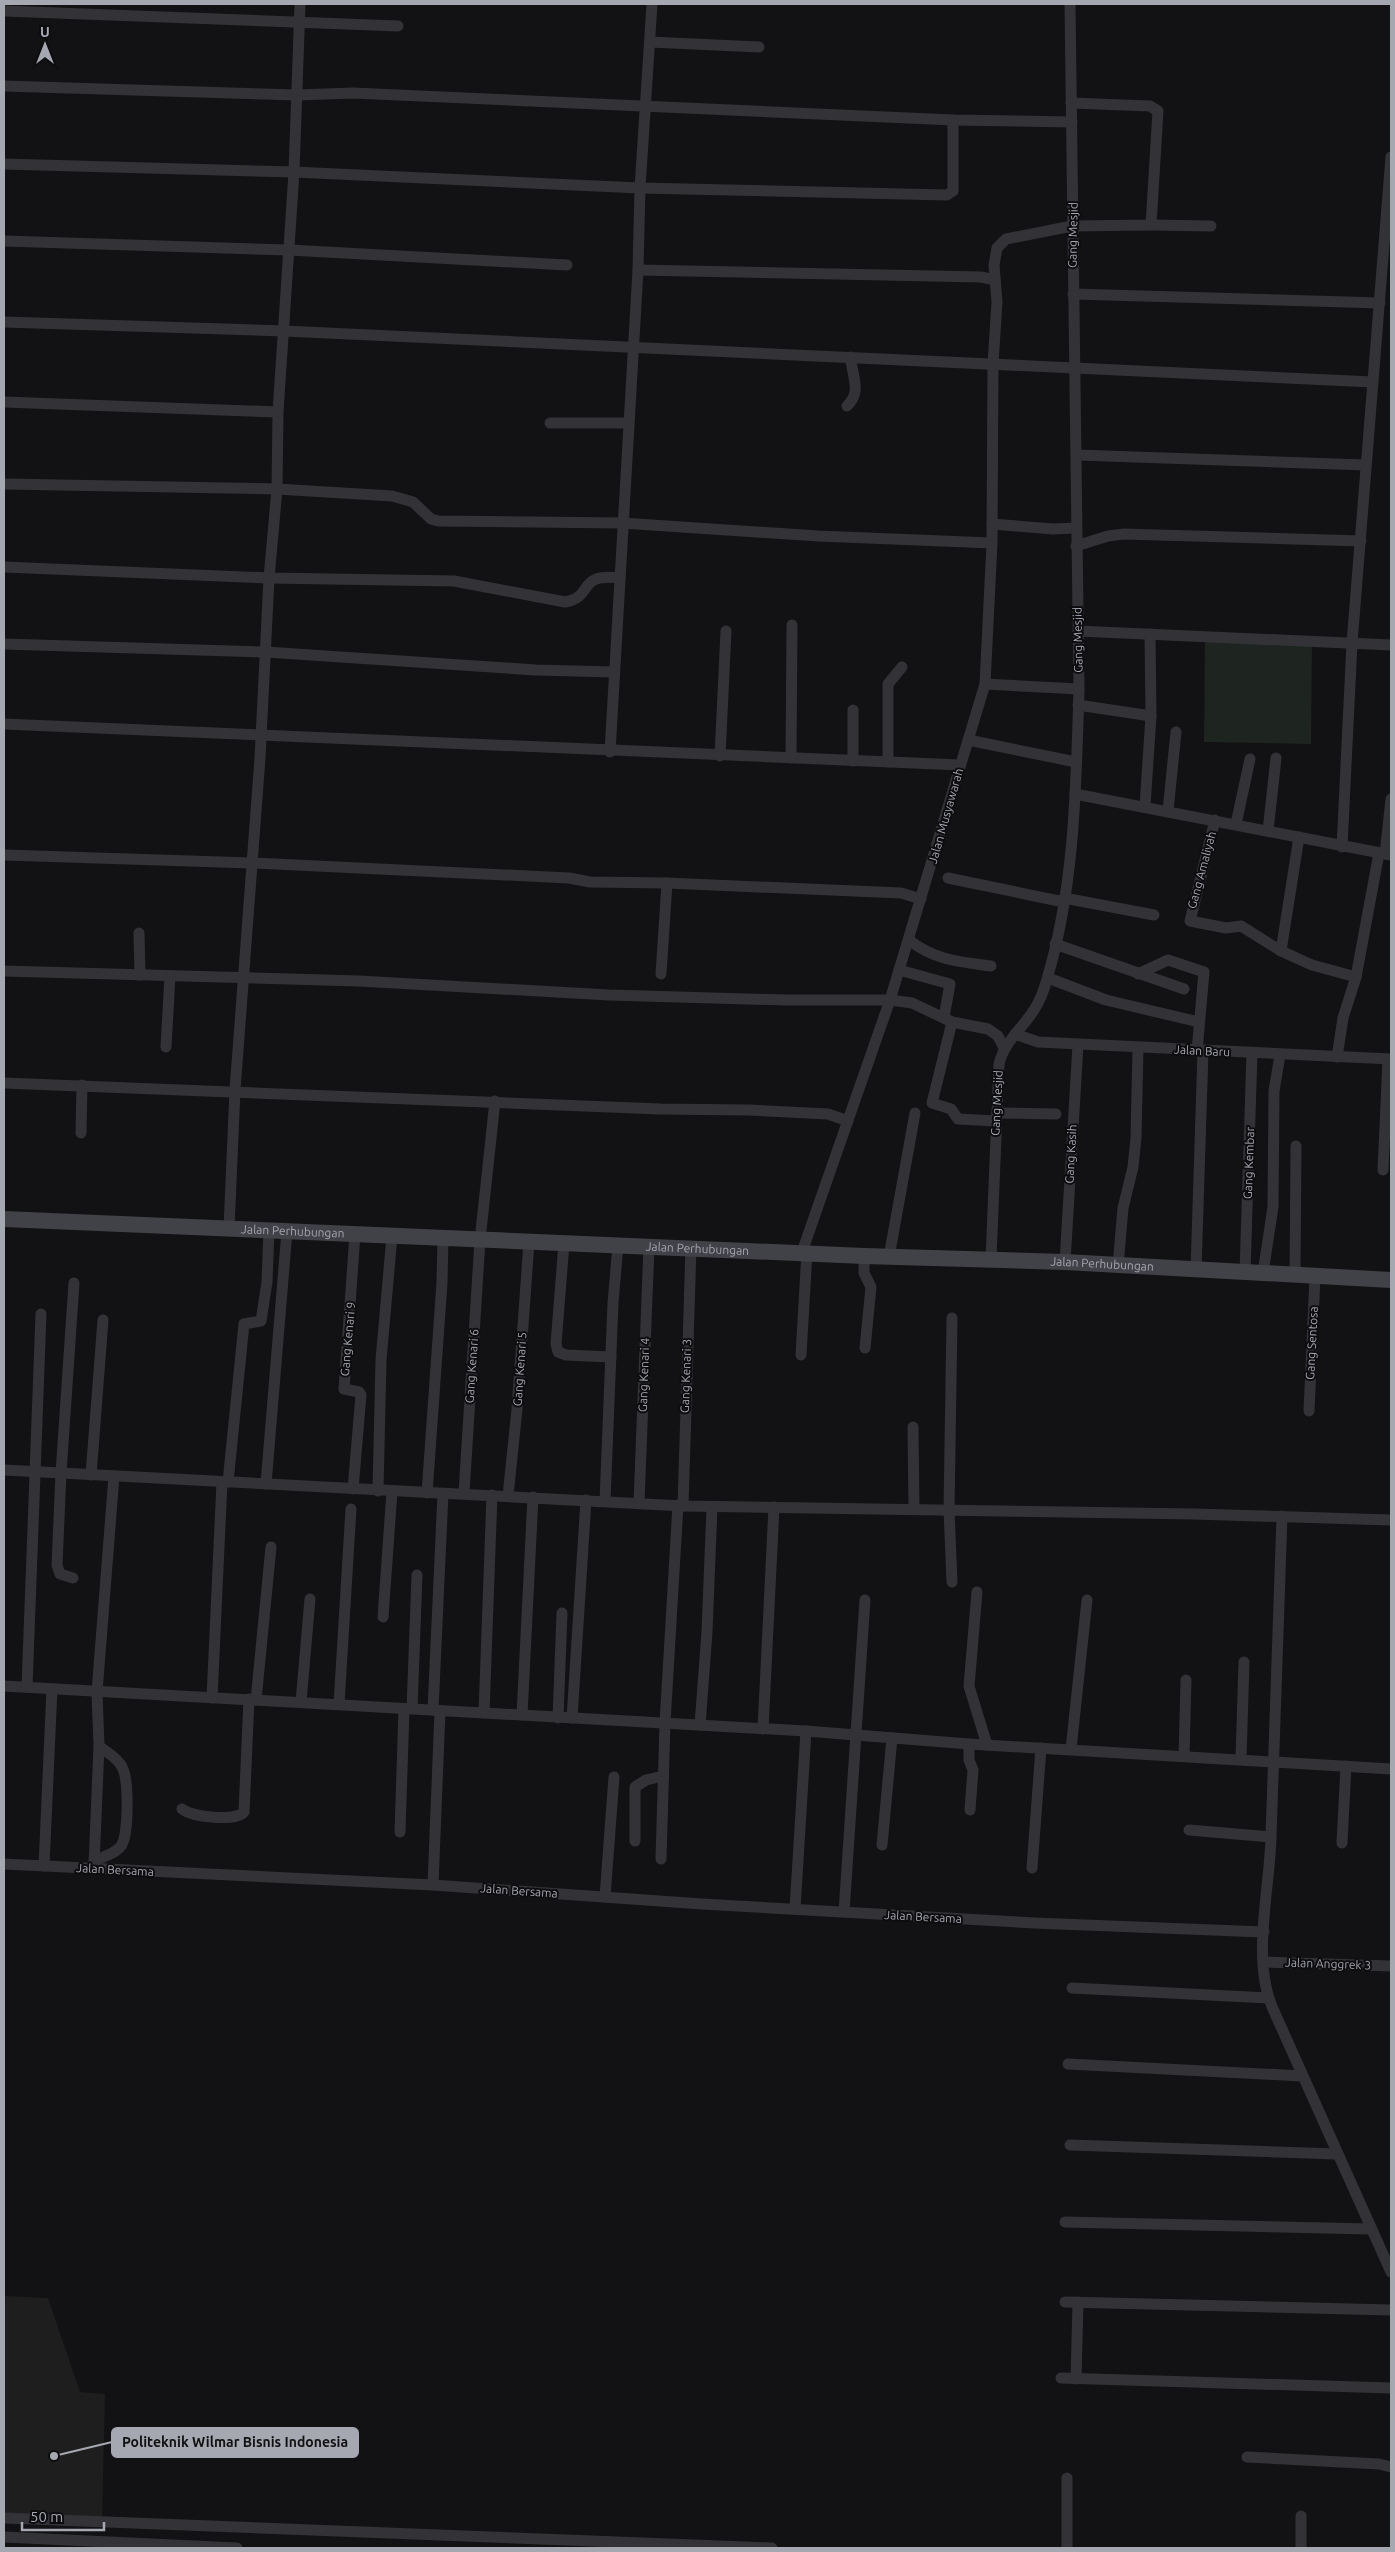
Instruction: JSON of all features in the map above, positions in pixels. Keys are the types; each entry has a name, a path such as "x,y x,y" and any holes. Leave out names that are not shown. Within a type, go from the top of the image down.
{"main road":[{"name":"Jalan Perhubungan","path":"4,1219 529,1242 691,1247 864,1256 1065,1262 1391,1280"}],"street":[{"path":"229,1228 235,1090 261,736 269,578 277,490 278,412 294,172 300,4"},
{"path":"610,752 638,270 640,188 652,4"},
{"name":"Gang Mesjid","path":"992,1259 999,1064 1004,1048 1034,1010 1048,978 1064,900 1075,794 1079,689 1070,4"},
{"path":"4,11 398,26"},
{"path":"650,42 759,47"},
{"path":"4,86 297,95 353,93 953,120 1072,122"},
{"path":"1072,103 1150,106 1158,111 1151,225"},
{"path":"4,164 294,172 640,188 949,195 952,191 953,120"},
{"path":"1342,847 1352,643 1380,303 1386,277 1391,157"},
{"path":"1072,226 1211,226"},
{"name":"Jalan Musyawarah","path":"801,1355 805,1252 890,1000 985,684 992,543 993,364 997,302 995,280 996,254 1000,243 1006,239 1072,226"},
{"path":"4,241 289,250 567,265"},
{"path":"638,270 981,277 995,280"},
{"path":"1073,294 1380,303"},
{"path":"4,322 284,331 1373,382"},
{"path":"847,406 854,398 856,389 850,357"},
{"path":"4,402 278,412"},
{"path":"550,423 628,423"},
{"path":"1077,455 1366,465"},
{"path":"4,484 277,490 403,498 418,505 431,519 438,521 622,523 818,536 992,543"},
{"path":"992,524 1053,530 1076,528"},
{"path":"1076,546 1108,536 1124,534 1360,541"},
{"path":"4,567 269,578 467,582 565,602 579,597 593,579 603,576 620,578"},
{"path":"791,758 792,625"},
{"path":"720,756 726,631"},
{"path":"1078,631 1391,645"},
{"path":"1145,806 1151,716 1150,634"},
{"path":"4,644 266,652 536,670 614,672"},
{"path":"888,762 888,684 902,667"},
{"path":"985,684 1079,689"},
{"path":"1078,705 1151,716"},
{"path":"853,760 854,710"},
{"path":"4,724 960,766"},
{"path":"1168,811 1176,732"},
{"path":"968,740 1076,762"},
{"path":"1236,824 1250,758"},
{"path":"1268,830 1276,758"},
{"path":"1075,794 1145,806 1268,830 1342,847 1385,854"},
{"path":"1337,1057 1343,1018 1356,977 1385,854 1391,799"},
{"name":"Gang Amaliyah","path":"1215,820 1190,921 1226,928 1241,926 1282,951 1312,965 1356,977"},
{"path":"1282,951 1299,837"},
{"path":"4,855 252,863 569,878 587,882 667,883 901,893 921,899"},
{"path":"948,878 1154,915"},
{"path":"661,974 667,883"},
{"path":"139,933 140,975"},
{"path":"909,940 924,951 939,958 991,966"},
{"path":"1055,944 1184,989"},
{"path":"1138,974 1168,960 1204,972 1199,1022 1196,1270"},
{"path":"899,970 950,984 948,1019 932,1103 951,1109 958,1119 1056,1114"},
{"path":"4,971 359,981 609,995 786,1000 890,1000 912,1003 948,1019 988,1030 998,1036 1004,1048"},
{"path":"166,1047 170,976"},
{"path":"1048,978 1106,1000 1199,1022"},
{"name":"Jalan Baru","path":"1015,1034 1031,1041 1078,1045 1390,1060"},
{"name":"Gang Kasih","path":"1065,1262 1078,1045"},
{"path":"1118,1266 1123,1208 1133,1167 1136,1138 1138,1048"},
{"name":"Gang Kembar","path":"1246,1272 1252,1053"},
{"path":"1263,1273 1273,1207 1274,1091 1280,1055"},
{"path":"1384,1170 1390,1060"},
{"path":"4,1083 749,1110 828,1114 848,1121"},
{"path":"81,1133 82,1085"},
{"name":"Gang Kenari 6","path":"464,1493 480,1240 495,1101"},
{"path":"889,1256 915,1114"},
{"path":"1295,1275 1296,1146"},
{"path":"212,1698 225,1482 244,1324 261,1321 267,1282 269,1230"},
{"path":"266,1484 287,1231"},
{"name":"Gang Kenari 9","path":"353,1489 361,1395 359,1392 344,1389 355,1234"},
{"path":"378,1491 381,1360 392,1236"},
{"path":"427,1493 442,1283 443,1238"},
{"name":"Gang Kenari 5","path":"508,1496 517,1409 529,1242"},
{"path":"564,1243 558,1352 572,1356 611,1357"},
{"path":"605,1501 618,1245"},
{"name":"Gang Kenari 4","path":"639,1503 649,1246"},
{"name":"Gang Kenari 3","path":"661,1859 665,1723 680,1506 691,1247"},
{"path":"864,1256 864,1273 871,1287 865,1348"},
{"name":"Gang Sentosa","path":"1309,1411 1315,1276"},
{"path":"73,1578 60,1574 57,1565 61,1473 74,1283"},
{"path":"27,1687 41,1314"},
{"path":"952,1318 949,1510 952,1582"},
{"path":"91,1475 103,1320"},
{"path":"909,1509 913,1427"},
{"path":"4,1470 680,1506 1282,1516 1391,1520"},
{"path":"94,1865 99,1746 97,1692 114,1476"},
{"path":"382,1617 392,1491"},
{"path":"433,1886 443,1494"},
{"path":"484,1713 492,1495"},
{"path":"522,1715 533,1498"},
{"path":"572,1718 582,1586 586,1500"},
{"path":"700,1725 707,1632 712,1507"},
{"path":"763,1729 774,1507"},
{"path":"339,1704 351,1509"},
{"path":"1282,1516 1272,1760 1271,1837 1264,1932 1263,1978 1268,1998 1336,2154 1391,2272"},
{"path":"182,1809 194,1815 236,1817 244,1812 252,1700 272,1547"},
{"path":"400,1832 417,1575"},
{"path":"970,1810 973,1770 969,1760 977,1744 970,1686 977,1592"},
{"path":"301,1702 310,1599"},
{"path":"844,1912 865,1600"},
{"path":"1071,1749 1087,1600"},
{"path":"558,1718 562,1614"},
{"path":"1241,1759 1244,1662"},
{"path":"1184,1756 1186,1680"},
{"path":"4,1686 700,1725 1391,1769"},
{"path":"44,1866 52,1689"},
{"path":"795,1909 806,1732"},
{"path":"882,1845 892,1738"},
{"path":"94,1865 117,1850 122,1844 126,1821 126,1786 122,1766 99,1746"},
{"path":"1032,1868 1041,1748"},
{"path":"1342,1843 1346,1766"},
{"path":"635,1840 635,1787 646,1780 663,1776"},
{"path":"605,1898 614,1777"},
{"path":"1189,1830 1271,1837"},
{"name":"Jalan Bersama","path":"4,1864 44,1866 94,1865 1034,1924 1264,1932"},
{"name":"Jalan Anggrek 3","path":"1264,1962 1391,1966"},
{"path":"1072,1988 1268,1998"},
{"path":"1068,2064 1302,2076"},
{"path":"1070,2145 1336,2154"},
{"path":"1065,2222 1370,2229"},
{"path":"1065,2302 1391,2310"},
{"path":"1076,2379 1078,2302"},
{"path":"1061,2378 1391,2388"},
{"path":"1247,2457 1379,2464 1391,2467"},
{"path":"1066,2478 1067,2548"},
{"path":"1301,2516 1301,2548"},
{"path":"4,2518 772,2548"},
{"path":"4,2537 237,2548"}],"shaded area":[{"path":"1205,640 1312,641 1311,744 1204,742"},
{"path":"4,2296 48,2298 80,2392 105,2394 102,2523 4,2518"}],"place":[{"name":"Politeknik Wilmar Bisnis Indonesia","path":"54,2456"}]}
